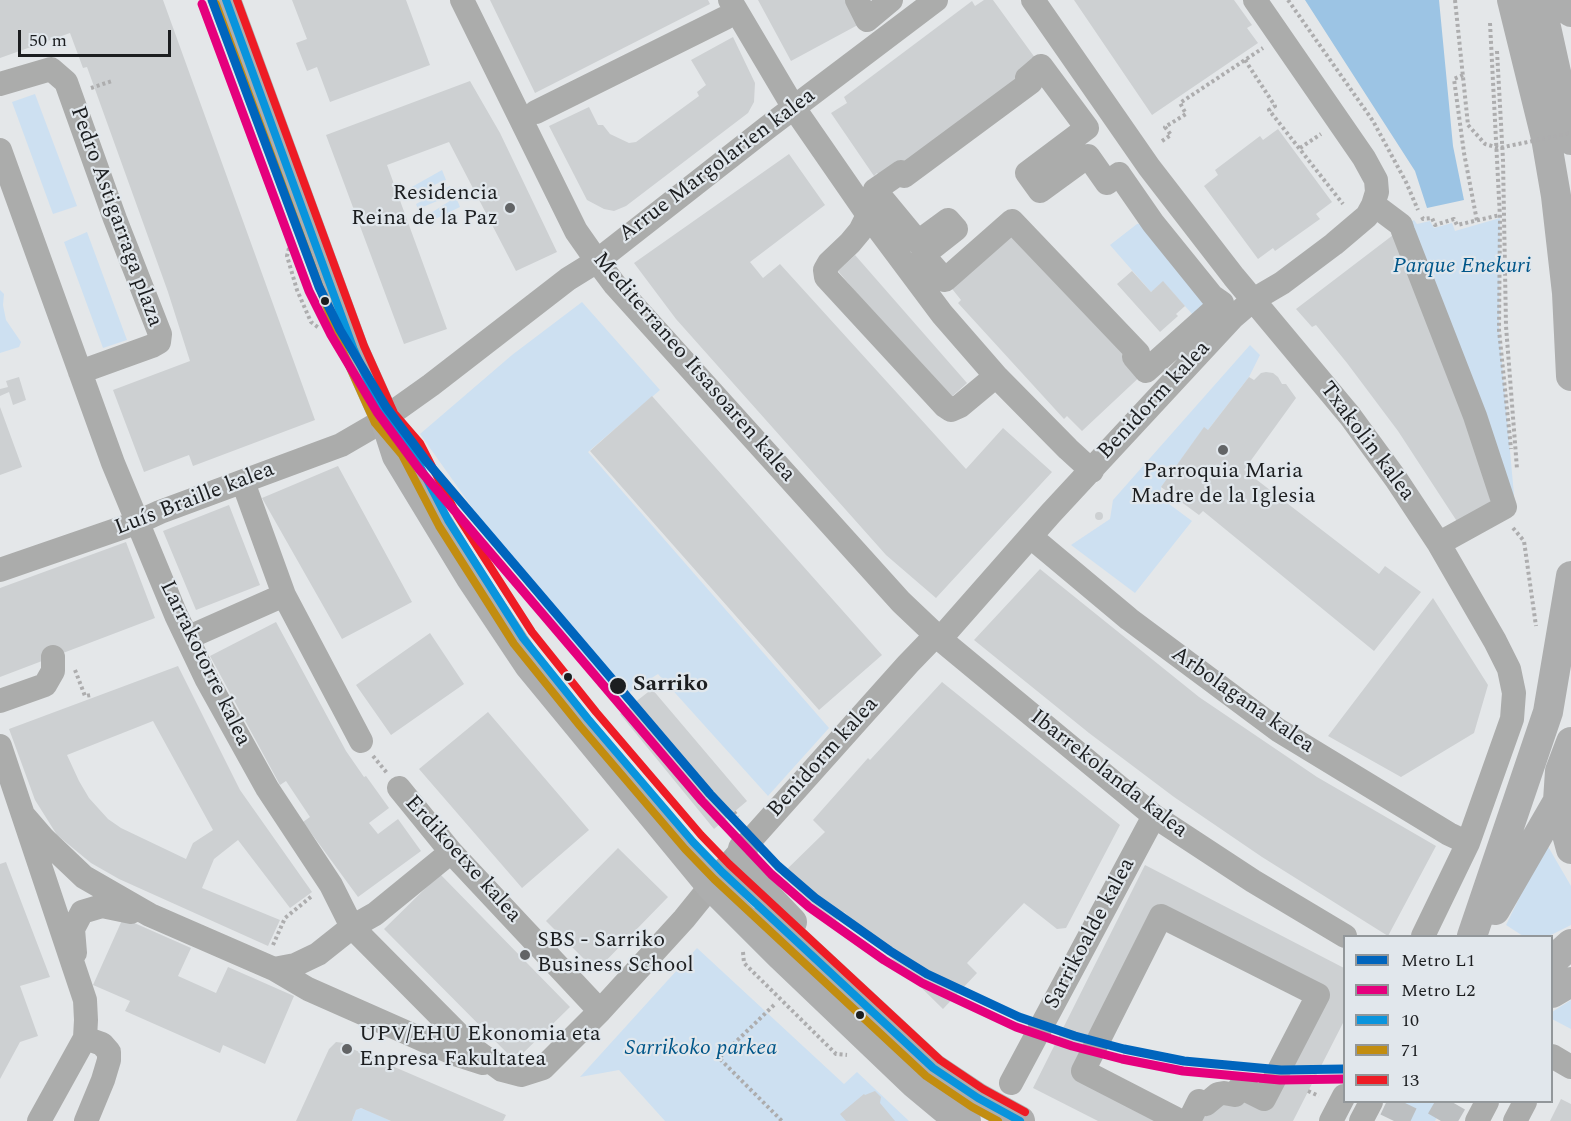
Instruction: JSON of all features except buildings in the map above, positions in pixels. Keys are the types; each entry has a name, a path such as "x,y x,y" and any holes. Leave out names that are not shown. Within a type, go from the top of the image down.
{"main road":[{"path":"226,0 354,350 385,418 398,456 471,578 529,666 717,879 779,954 914,1083 944,1108 966,1121"},
{"path":"1540,0 1571,140"},
{"path":"1568,0 1571,12"},
{"path":"1499,13 1546,138 1556,196 1567,293 1571,376"},
{"path":"1472,935 1548,712 1571,576"},
{"path":"1571,742 1560,771 1558,801 1571,849"},
{"path":"1481,935 1558,801"},
{"path":"743,849 742,866 748,876 792,921 795,940"},
{"path":"717,879 795,940 933,1068 978,1098 1020,1121"},
{"path":"1553,959 1571,944"},
{"path":"1553,992 1571,982"}],"street":[{"name":"Mediterraneo Itsasoaren kalea","path":"462,0 576,231 597,261 631,303 901,602 938,637"},
{"path":"857,0 867,20 891,0"},
{"name":"Arrue Margolarien kalea","path":"385,418 568,279 597,261 936,0"},
{"name":"Txakolin kalea","path":"1034,0 1142,158 1234,277 1350,416 1396,479 1440,543 1509,669 1514,693 1512,719 1468,843 1423,935"},
{"name":"Benidorm kalea","path":"502,1070 521,1075 543,1068 600,1011 684,919 743,849 908,664 938,637 1216,335 1253,300 1282,283 1367,216 1377,192 1376,180 1364,158 1255,0"},
{"path":"536,111 728,9 867,215 942,314 996,376 1092,471"},
{"path":"1041,66 1087,128 1027,173 1040,191 1088,156 1107,183 1119,174 1160,232 1212,296 1222,303 1146,371 1134,357 1138,353 1012,221 945,280 923,255 956,229 948,220 918,242 875,190 901,172 904,176 1031,82 1027,78 1041,66"},
{"name":"Pedro Astigarraga plaza","path":"0,84 51,69 66,82 160,334 159,342 152,346 80,372"},
{"name":"Larrakotorre kalea","path":"0,150 136,523 207,680 267,788 331,885 352,927 472,1048 502,1070"},
{"path":"1381,210 1401,225 1475,416 1505,507 1447,539"},
{"path":"867,215 860,231 829,262 825,270 826,278 951,410 960,406 996,376"},
{"name":"Luís Braille kalea","path":"0,570 136,523 341,445 385,418"},
{"path":"243,482 284,595 361,741"},
{"name":"Arbolagana kalea","path":"1031,537 1129,620 1278,730 1449,834 1468,843"},
{"path":"187,638 284,595"},
{"name":"Ibarrekolanda kalea","path":"938,637 1154,816 1253,881 1343,935"},
{"path":"0,701 45,686 53,671 53,657"},
{"path":"0,746 85,1000 85,1038 41,1120"},
{"name":"Erdikoetxe kalea","path":"399,788 451,852 600,1011"},
{"name":"Sarrikoalde kalea","path":"1011,1083 1154,816"},
{"path":"25,817 44,839 84,877 150,915"},
{"path":"76,973 73,929 82,912 102,906 150,915 295,965 318,954 352,927 375,914 451,852"},
{"path":"1180,1121 1083,1071 1161,916 1318,995 1264,1100 1240,1087 1235,1095 1218,1094 1206,1104 1199,1101 1189,1121"},
{"path":"273,959 308,988 455,1054 502,1070"},
{"path":"85,1038 102,1044 109,1052 103,1080 86,1121"},
{"path":"1553,1041 1571,1047"},
{"path":"1553,1057 1571,1067"},
{"path":"1331,1121 1343,1098"},
{"path":"1361,1121 1370,1103"},
{"path":"1477,1121 1486,1103"},
{"path":"1515,1121 1524,1103"}],"path":[{"path":"1455,0 1468,125 1485,144 1499,148 1571,134"},
{"path":"1499,13 1506,326 1516,478 1499,330 1499,13"},
{"path":"1162,141 1171,135 1165,127 1186,114 1178,101 1268,45"},
{"path":"1245,60 1275,106 1269,110 1343,204"},
{"path":"1463,75 1454,79 1464,153 1477,221"},
{"path":"94,87 112,81"},
{"path":"1300,148 1327,130"},
{"path":"1401,225 1419,213 1423,219 1432,218 1435,225 1454,219 1457,225 1500,215"},
{"path":"1516,522 1510,525 1524,541 1536,627"},
{"path":"78,676 84,696 91,695"},
{"path":"734,812 738,817"},
{"path":"273,959 285,918 316,893"},
{"path":"774,1005 720,1058 782,1121"},
{"path":"1308,1091 1320,1097"}],"green space":[{"path":"35,94 77,206 53,214 12,102"},
{"path":"442,170 446,180 412,194 410,188"},
{"path":"450,186 454,194 418,209 416,204"},
{"path":"456,197 460,207 425,224 423,218"},
{"name":"Parque Enekuri","path":"1500,218 1499,330 1514,495 1508,496 1404,225 1414,220 1417,224 1430,221 1434,228 1452,223 1455,231"},
{"path":"1153,223 1212,296 1194,316 1163,282 1151,292 1110,245 1137,224"},
{"path":"87,232 127,340 103,348 64,242"},
{"path":"0,290 4,294 3,305 6,320 21,342 19,347 0,353"},
{"path":"582,302 660,390 588,452 829,728 768,796 658,674 617,700 550,617 420,434 512,355"},
{"path":"1250,345 1260,355 1249,377 1208,430 1204,428 1161,487 1161,498 1192,521 1135,593 1071,545 1110,519 1113,500"},
{"path":"1546,843 1571,886 1571,925 1551,935 1521,935 1506,925"},
{"name":"Sarrikoko parkea","path":"697,948 844,1084 857,1072 909,1121 665,1121 619,1070 580,1077"},
{"path":"1571,1000 1571,1029 1553,1020 1553,1011"},
{"path":"1404,1103 1444,1103 1435,1121 1395,1121"},
{"path":"361,1108 391,1121 352,1121 356,1110"}],"shaded area":[{"path":"1305,0 1439,0 1453,146 1464,200 1427,208 1415,171"}],"tunnel":[{"path":"1394,1121 1403,1103"},
{"path":"1441,1121 1451,1103"}],"metro line":[{"name":"L1","path":"212,0 319,287 340,330 386,407 427,462 710,794 778,866 815,898 890,951 927,974 1019,1017 1075,1036 1184,1061 1281,1070 1343,1069"},
{"name":"L2","path":"202,4 309,291 331,335 377,412 419,469 702,801 771,874 809,907 884,960 922,983 1016,1027 1072,1046 1183,1071 1280,1080 1343,1079"}],"transit line":[{"name":"10","path":"226,0 354,350 385,419 411,449 448,520 523,638 588,719 693,842 722,872 933,1068 978,1098 1020,1121"},
{"name":"13","path":"237,0 364,346 394,413 420,443 457,515 532,632 596,712 701,835 729,864 940,1060 983,1089 1025,1112"},
{"name":"71","path":"216,4 344,354 375,423 402,455 439,526 514,644 580,726 685,849 714,879 926,1076 972,1107 998,1121"}],"place":[{"name":"Residencia Reina de la Paz","path":"510,208"},
{"name":"Parroquia Maria Madre de la Iglesia","path":"1223,450"},
{"name":"Sarriko","path":"618,686"},
{"name":"SBS - Sarriko Business School","path":"525,955"},
{"name":"UPV/EHU Ekonomia eta Enpresa Fakultatea","path":"347,1049"}]}
